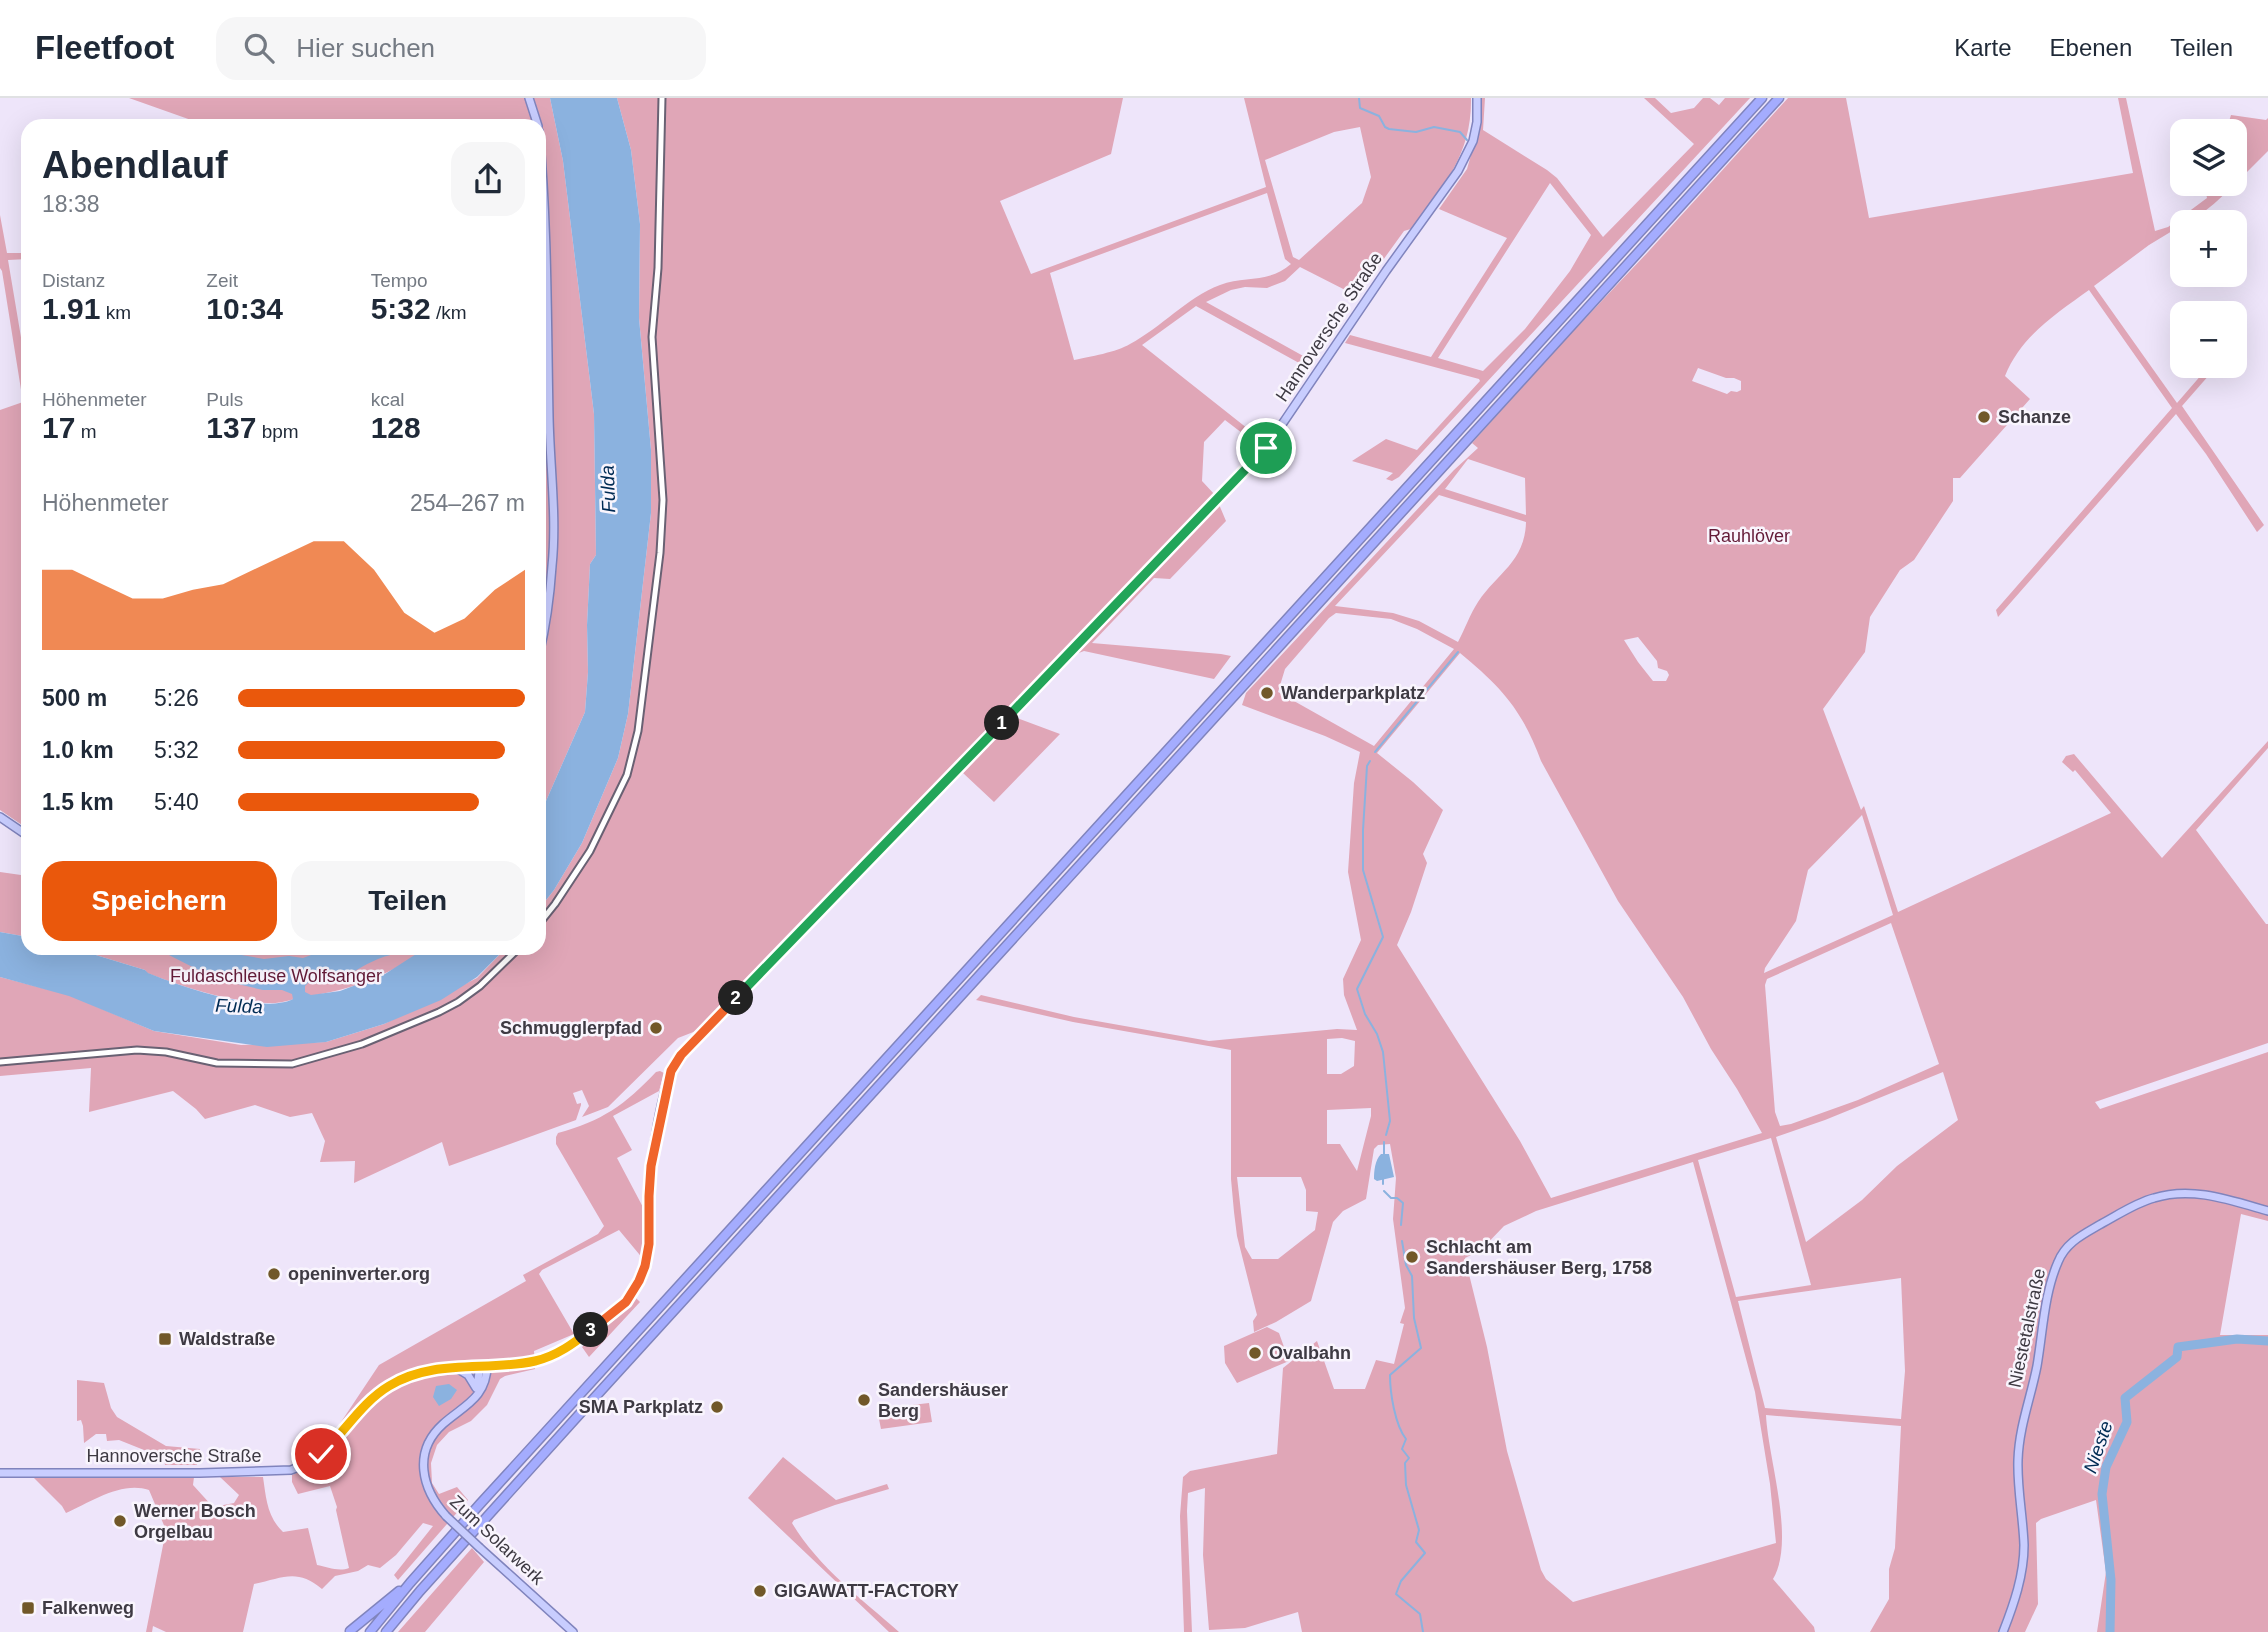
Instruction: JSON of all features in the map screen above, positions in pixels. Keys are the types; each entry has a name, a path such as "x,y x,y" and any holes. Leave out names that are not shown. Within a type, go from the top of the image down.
{"highway":[{"path":"370,1632 410,1583 1762,98"},
{"path":"386,1632 576,1418 1779,98"},
{"path":"350,1631 410,1583"}],"main road":[{"path":"529,98 536,119"},
{"name":"Hannoversche Straße","path":"0,1473 291,1470 303,1466 321,1454 376,1395 389,1386 423,1372 530,1362 559,1352 626,1302 639,1281 647,1258 651,1166 667,1081 677,1060 1266,448 1386,271 1458,172 1473,141 1478,98"},
{"path":"546,231 553,526 546,618"},
{"path":"0,817 21,831"},
{"name":"Niestetalstraße","path":"2003,1632 2018,1592 2024,1546 2018,1470 2019,1443 2036,1367 2048,1293 2064,1250 2078,1238 2141,1203 2173,1193 2204,1194 2268,1211"},
{"name":"Zum Solarwerk","path":"483,1365 485,1380 466,1407 437,1429 429,1444 425,1454 424,1472 427,1490 446,1516 573,1632"},
{"path":"450,1368 468,1375 476,1391"}],"street":[{"path":"546,915 590,851 627,775 638,732 660,553 663,500 652,337 658,268 662,98"},
{"path":"0,1062 137,1051 166,1052 217,1063 292,1064 362,1044 458,1002 480,986 512,955"}],"green space":[{"path":"129,98 550,98 563,161 594,414 596,555 590,564 585,712 546,801 546,119 188,119"},
{"path":"617,98 1123,98 1111,154 1000,201 1031,274 1266,187 1244,98 1471,98 1467,136 1454,168 1414,228 1404,231 1357,296 1300,267 1285,281 1267,288 1245,287 1231,290 1206,302 1314,362 1310,369 1196,306 1142,345 1262,440 1259,446 1225,420 1204,442 1202,481 1215,495 1226,521 1170,579 1154,578 1092,643 1231,656 1214,679 1084,651 1076,654 1064,650 696,1031 678,1038 608,1107 582,1117 589,1106 582,1090 573,1093 577,1104 581,1103 576,1120 449,1166 442,1142 354,1183 355,1161 320,1162 325,1141 312,1113 290,1117 255,1105 205,1119 173,1091 89,1112 91,1068 0,1076 0,977 69,995 154,1031 241,1045 326,1042 384,1024 477,978 499,955 546,955 546,900 582,843 618,758 628,714 651,513 651,450 639,318 640,224 631,150","holes":["1360,127 1371,177 1362,203 1299,260 1293,257 1265,160 1334,132","1267,193 1285,259 1291,264 1274,274 1229,282 1196,297 1124,347 1074,360 1050,273"]},
{"path":"1480,98 1485,98 1483,130 1557,178 1603,237 1694,144 1644,98 1655,98 1671,113 1694,108 1703,98 1710,98 1719,105 1725,98 1750,98 1399,477 1392,481 1386,479 1393,473 1352,461 1386,439 1417,450 1480,381 1345,343 1350,335 1431,357 1507,238 1439,209 1467,169 1479,127","holes":["1550,183 1591,235 1570,271 1525,329 1483,371 1438,358"]},
{"name":"Rauhlöver","path":"1788,98 1846,98 1869,218 2133,173 2118,98 2126,98 2155,231 2170,226 2170,232 2094,286 2177,403 2199,378 2206,378 2182,406 2264,525 2257,532 2176,414 1998,617 1996,610 2172,408 2089,290 2041,327 2020,349 2005,376 2030,399 1960,478 1953,478 1953,501 1914,560 1900,570 1870,617 1865,652 1823,709 1861,810 1864,806 1898,912 2111,813 2075,770 2073,772 2062,762 2066,756 2074,754 2162,858 2268,741 2268,748 2196,830 2268,924 2268,1043 2095,1102 2100,1109 2268,1052 2268,1221 2241,1214 2220,1335 2268,1335 2268,1632 2097,1632 2106,1572 2096,1500 2036,1523 2038,1604 2025,1632 1870,1632 1889,1599 1889,1569 1895,1548 1901,1426 1766,1415 1779,1499 1782,1543 1773,1579 1814,1627 1815,1632 1302,1632 1298,1612 1245,1628 1209,1630 1203,1555 1205,1488 1188,1493 1192,1632 1184,1632 1180,1516 1183,1477 1190,1471 1277,1454 1283,1368 1317,1341 1334,1389 1365,1389 1376,1360 1394,1364 1404,1324 1400,1323 1405,1308 1393,1219 1396,1178 1390,1144 1378,1145 1374,1149 1366,1199 1343,1211 1333,1222 1311,1301 1254,1332 1253,1321 1257,1315 1237,1236 1231,1179 1231,1050 1073,1022 976,1000 981,995 1074,1017 1209,1041 1337,1029 1357,1030 1344,995 1343,979 1361,940 1348,872 1354,783 1360,752 1242,705 1246,693 1454,470 1478,448 1472,443","holes":["1698,368 1741,381 1741,390 1727,394 1692,381","1468,459 1525,478 1526,515 1445,489","1439,495 1526,522 1521,547 1472,611 1458,642 1419,621 1393,613 1335,606","1336,613 1391,619 1417,629 1454,649 1374,746 1278,692 1285,669","1638,637 1657,661 1658,668 1667,671 1669,675 1666,681 1653,681 1624,640","1460,653 1499,688 1518,713 1541,761 1618,901 1683,997 1762,1133 1551,1198 1520,1141 1397,945 1427,863 1423,854 1443,810 1377,753","1862,815 1893,915 1764,973 1796,921 1808,870","1891,923 1939,1064 1858,1100 1780,1126 1775,1112 1765,985 1767,979","1327,1039 1355,1041 1354,1066 1341,1074 1327,1074","1943,1072 1958,1120 1897,1166 1862,1200 1806,1242 1776,1137","1371,1108 1357,1171 1340,1144 1327,1144 1327,1110","1771,1138 1811,1285 1736,1297 1698,1160","1693,1162 1755,1392 1770,1484 1776,1543 1573,1602 1546,1579 1541,1570 1507,1451 1487,1347 1465,1258 1481,1250 1504,1226 1536,1211","1237,1177 1301,1177 1306,1190 1306,1211 1318,1212 1315,1230 1278,1259 1252,1259 1245,1247","1901,1278 1905,1371 1901,1419 1765,1408 1738,1301"]},
{"path":"2231,115 2266,120 2268,118 2268,151 2247,172 2247,119 2230,119"},
{"path":"2207,196 2222,196 2206,210 2191,210"},
{"path":"0,215 7,253 21,253 21,259 8,260 21,337 21,390 2,271"},
{"path":"21,403 21,824 0,810 0,410"},
{"path":"1017,718 1060,734 994,802 963,773"},
{"path":"0,872 21,875 21,936 0,932"},
{"name":"Fuldaschleuse Wolfsanger","path":"96,955 415,955 365,982 272,1003 237,1000 206,993 162,979 145,970"},
{"path":"660,1071 664,1073 659,1091 613,1116 632,1150 617,1158 645,1211 644,1260 619,1230 542,1270 539,1274 574,1334 534,1351 535,1369 500,1379 487,1405 471,1421 449,1432 437,1445 431,1463 432,1483 439,1494 457,1487 468,1500 398,1580 394,1575 433,1526 423,1523 396,1555 380,1568 368,1565 358,1571 335,1576 322,1589 305,1579 290,1576 254,1584 243,1632 166,1632 153,1626 152,1632 146,1632 166,1530 149,1490 117,1490 66,1513 33,1477 194,1477 193,1485 213,1507 234,1503 239,1495 220,1477 263,1477 270,1513 283,1532 308,1528 317,1565 337,1569 349,1568 330,1486 298,1494 292,1482 292,1475 324,1457 325,1446 379,1365 526,1281 523,1275 598,1234 604,1226 556,1144 556,1137 558,1133 588,1123 612,1110"},
{"path":"635,1297 640,1302 589,1357 582,1347 619,1316"},
{"name":"Ovalbahn","path":"1267,1327 1279,1333 1289,1361 1237,1383 1225,1363 1224,1346"},
{"path":"77,1380 104,1383 111,1408 117,1417 166,1446 200,1449 197,1465 165,1465 164,1458 119,1440 107,1441 106,1434 96,1434 84,1443 83,1426 81,1420 77,1421"},
{"path":"929,1403 932,1422 881,1429 877,1409"},
{"path":"783,1457 836,1500 887,1484 889,1489 835,1505 792,1523 814,1554 899,1632 889,1632 748,1498"},
{"path":"472,1548 484,1562 425,1632 398,1632"}],"water":[{"name":"Fulda","path":"550,98 617,98 631,150 640,224 639,318 651,450 651,513 628,714 618,758 582,843 546,900 546,801 585,712 590,564 596,555 594,414 563,161"},
{"name":"Fulda","path":"0,932 21,936 21,955 96,955 200,991 262,1004 293,999 292,994 216,979 169,955 241,955 264,959 289,956 303,958 311,955 391,955 328,982 310,981 305,986 305,992 311,995 340,991 385,974 415,955 499,955 477,977 441,1000 384,1024 326,1042 267,1047 154,1031 69,996 0,977"},
{"path":"1381,1154 1389,1154 1394,1177 1377,1181 1374,1179 1375,1169"},
{"path":"449,1384 457,1390 451,1399 439,1406 433,1397 436,1386"}],"waterway":[{"path":"1359,98 1360,108 1379,116 1389,129 1416,132 1434,127 1460,132 1467,140"},
{"path":"1375,752 1458,652"},
{"path":"1370,761 1367,766 1363,870 1383,937 1357,989 1365,1014 1377,1034 1383,1052 1390,1121 1386,1135"},
{"path":"1384,1142 1384,1154"},
{"path":"1383,1179 1383,1184"},
{"path":"1384,1191 1391,1198 1397,1198 1403,1203 1401,1225"},
{"path":"1402,1241 1406,1265 1412,1276 1414,1318 1421,1348 1390,1375 1390,1382 1396,1417 1406,1439 1402,1449 1409,1458 1405,1463 1406,1485 1419,1530 1416,1542 1425,1553 1401,1581 1396,1594 1420,1614 1423,1632"},
{"name":"Nieste","path":"2110,1632 2111,1580 2102,1494 2106,1467 2127,1422 2125,1398 2177,1357 2178,1347 2237,1339 2268,1341"}],"place":[{"name":"Schanze","path":"1984,417"},
{"name":"Wanderparkplatz","path":"1267,693"},
{"name":"Schmugglerpfad","path":"656,1028"},
{"name":"Schlacht am Sandershäuser Berg, 1758","path":"1412,1257"},
{"name":"openinverter.org","path":"274,1274"},
{"name":"Waldstraße","path":"165,1339"},
{"name":"Ovalbahn","path":"1255,1353"},
{"name":"Sandershäuser Berg","path":"864,1400"},
{"name":"SMA Parkplatz","path":"717,1407"},
{"name":"Werner Bosch Orgelbau","path":"120,1521"},
{"name":"GIGAWATT-FACTORY","path":"760,1591"},
{"name":"Falkenweg","path":"28,1608"}],"route":[{"path":"321,1454 376,1395 397,1381 432,1370 536,1361 559,1352 620,1308 639,1281 647,1258 651,1166 667,1081 677,1060 1266,448"}]}
